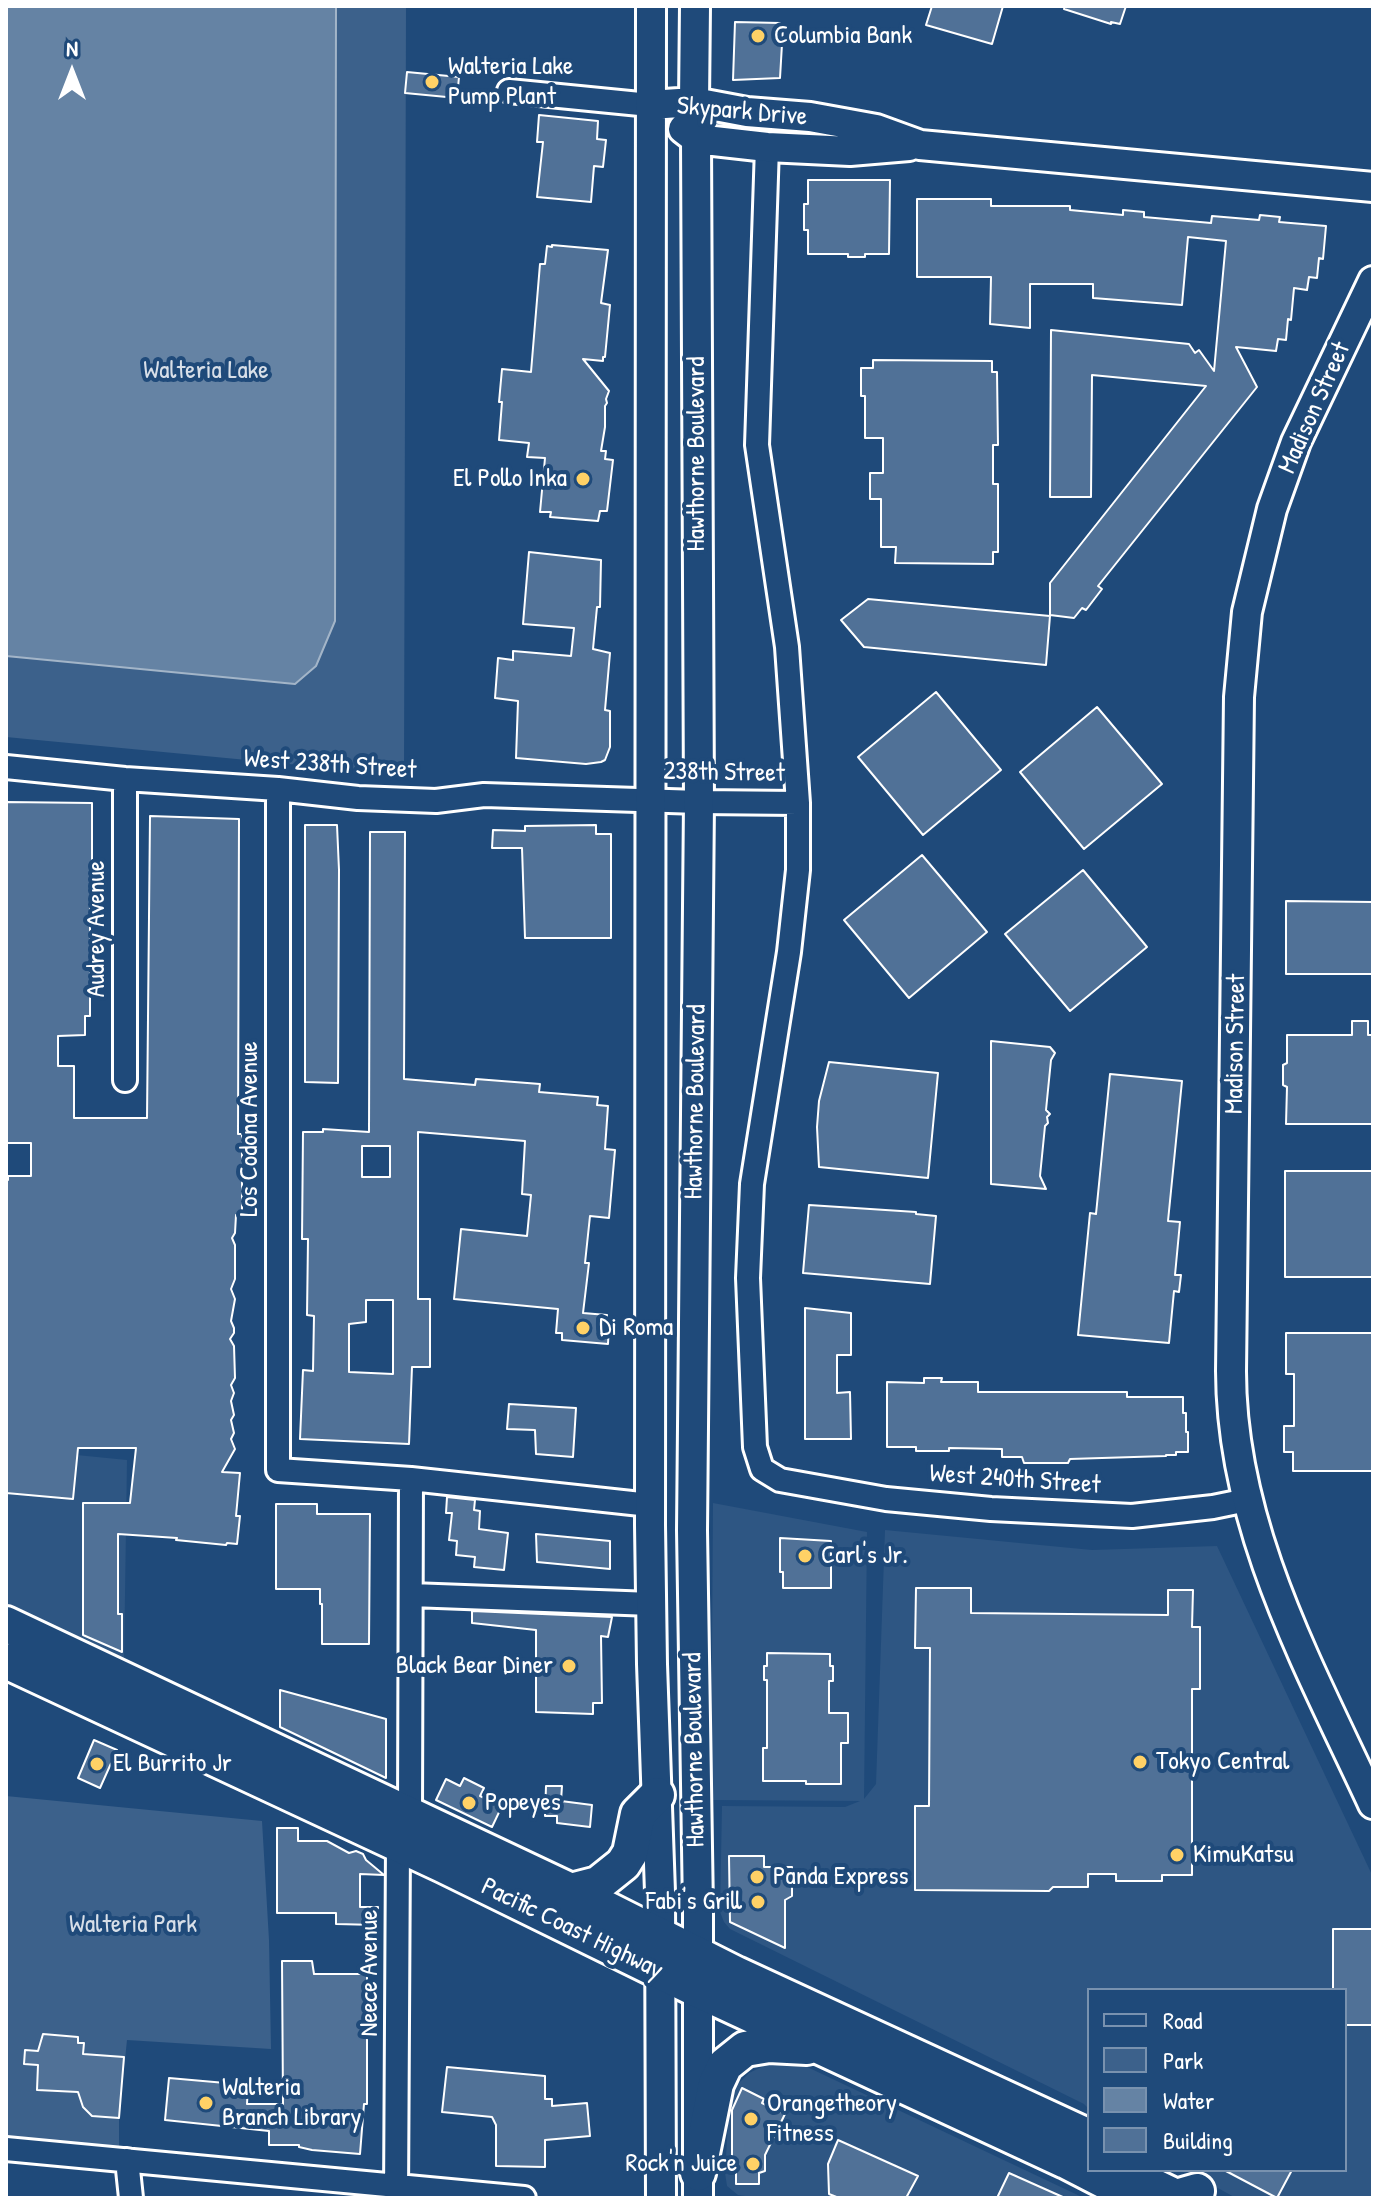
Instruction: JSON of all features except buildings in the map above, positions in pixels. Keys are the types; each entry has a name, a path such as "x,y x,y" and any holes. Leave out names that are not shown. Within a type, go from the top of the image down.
{"highway":[{"name":"Pacific Coast Highway","path":"6,1624 404,1829 660,1972 822,2048 1081,2152"},
{"name":"Pacific Coast Highway","path":"6,1661 404,1829 571,1891 1081,2152"},
{"path":"571,1891 598,1884 616,1872 630,1853 638,1814 657,1795"},
{"path":"698,2186 716,2084 725,2065 745,2049 769,2045 822,2048"},
{"name":"Pacific Coast Highway","path":"1106,2172 1138,2198"},
{"path":"1123,2172 1176,2197 1203,2195"},
{"path":"1162,2172 1203,2195"}],"main road":[{"name":"Hawthorne Boulevard","path":"651,6 650,1505 660,1936 661,2198"},
{"name":"Hawthorne Boulevard","path":"695,6 699,802 692,1530 698,2186"},
{"name":"Skypark Drive","path":"650,105 694,102 736,111 810,117 876,129 915,146"},
{"name":"Skypark Drive","path":"650,105 696,139 767,147 850,151 915,146 1373,187"},
{"name":"Madison Street","path":"1373,281 1296,442 1272,509 1247,612 1239,697 1231,1381 1236,1444 1261,1548 1287,1619 1373,1804"}],"street":[{"path":"509,91 650,105"},
{"path":"767,147 757,445 787,647 798,803"},
{"name":"West 238th Street","path":"6,767 358,798 436,801 484,795 649,800"},
{"name":"Audrey Avenue","path":"125,779 125,1080"},
{"name":"Los Codona Avenue","path":"278,789 278,1470 411,1479"},
{"name":"238th Street","path":"649,800 798,803"},
{"name":"West 240th Street","path":"798,803 796,884 789,952 752,1184 748,1278 755,1447 762,1469 780,1480 901,1500 991,1509 1132,1516 1247,1500"},
{"path":"411,1479 650,1505"},
{"name":"Neece Avenue","path":"396,2192 411,1595 411,1479"},
{"path":"411,1595 652,1604"},
{"path":"6,2149 396,2192 524,2198"},
{"path":"127,2160 131,2198"}],"shaded area":[{"path":"6,1448 127,1460 124,1663 6,1608"},
{"path":"713,1503 867,1532 864,1799 876,1784 885,1530 1092,1550 1217,1546 1373,1877 1373,2198 1236,2198 1189,2172 1347,2172 1347,1988 1087,1988 1087,2107 730,1929 724,1922 720,1912 722,1806 845,1807 860,1801 711,1800"},
{"path":"784,2056 1084,2198 759,2198 738,2195 727,2186 725,2173 729,2107 737,2085 749,2073"}],"green space":[{"name":"Walteria Lake","path":"6,6 406,6 404,775 6,737"},
{"name":"Walteria Park","path":"6,1796 262,1821 271,2049 127,2040 119,2118 119,2153 6,2137"}],"water":[{"name":"Walteria Lake","path":"6,6 336,6 335,621 316,666 295,684 6,656"}],"place":[{"name":"Columbia Bank","path":"758,36"},
{"name":"Walteria Lake Pump Plant","path":"432,82"},
{"name":"El Pollo Inka","path":"583,479"},
{"name":"Di Roma","path":"583,1328"},
{"name":"Carl's Jr.","path":"805,1556"},
{"name":"Black Bear Diner","path":"569,1666"},
{"name":"Tokyo Central","path":"1140,1762"},
{"name":"El Burrito Jr","path":"97,1764"},
{"name":"Popeyes","path":"469,1803"},
{"name":"KimuKatsu","path":"1177,1855"},
{"name":"Panda Express","path":"757,1877"},
{"name":"Fabi's Grill","path":"758,1902"},
{"name":"Walteria Branch Library","path":"206,2103"},
{"name":"Orangetheory Fitness","path":"751,2119"},
{"name":"Rock'n Juice","path":"753,2164"}]}
